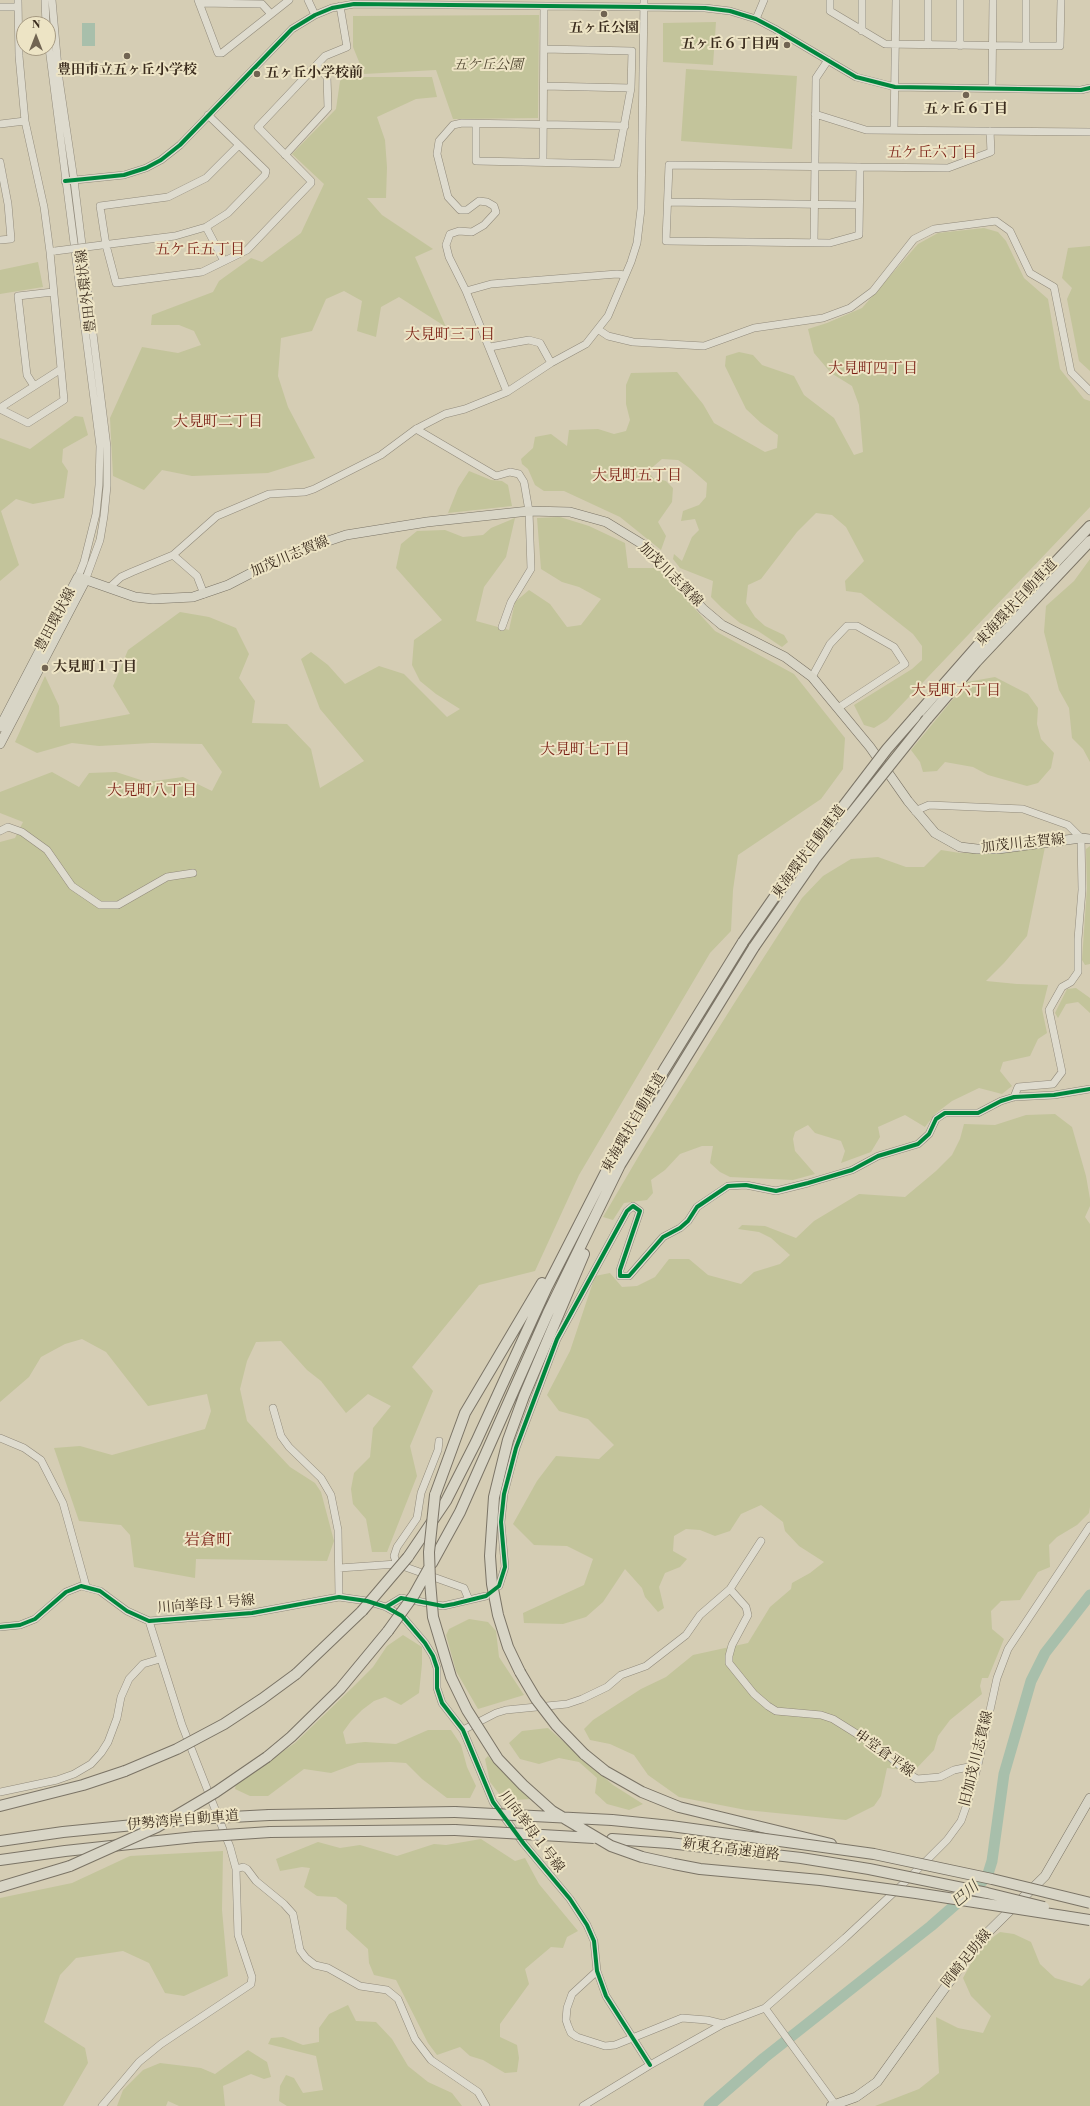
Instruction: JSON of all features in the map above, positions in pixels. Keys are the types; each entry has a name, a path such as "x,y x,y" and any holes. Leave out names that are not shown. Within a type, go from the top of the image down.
{"highway":[{"name":"東海環状自動車道","path":"582,1216 642,1107 743,942 785,883 887,749 1004,616 1090,526"},
{"name":"東海環状自動車道","path":"620,1165 754,946 815,859 927,719 976,662 1090,542"},
{"path":"0,1887 70,1866 127,1842 174,1818 216,1792 291,1737 335,1694 388,1631 414,1595 460,1512 548,1313 620,1165"},
{"path":"620,1165 524,1396 499,1472 491,1527 492,1584 498,1615 508,1647 520,1672 536,1699 556,1725 584,1754 605,1771 642,1792 679,1807 874,1854"},
{"path":"582,1216 563,1242 535,1295 465,1413 435,1495 428,1552 433,1617 451,1677 466,1710 498,1759 523,1785 552,1811 611,1846 642,1857 700,1869 820,1880 916,1892 1090,1920"},
{"path":"0,1806 76,1787 124,1771 177,1750 224,1724 296,1674 362,1612 408,1557 446,1501 476,1442 547,1287 582,1216"},
{"name":"新東名高速道路","path":"366,1812 455,1812 612,1820 742,1834 874,1854 992,1879 1090,1903"},
{"name":"伊勢湾岸自動車道","path":"0,1841 63,1832 194,1819 366,1812"},
{"name":"新東名高速道路","path":"366,1830 455,1830 612,1839 669,1843 801,1858 987,1893 1090,1920"},
{"name":"伊勢湾岸自動車道","path":"0,1860 65,1850 195,1837 270,1832 366,1830"}],"main road":[{"name":"加茂川志賀線","path":"82,579 135,596 154,600 174,600 204,594 286,555 346,534 420,523 529,511 570,512 592,517 620,530 647,547 703,608 722,625 785,657 812,677 870,747 915,811 935,833 960,847 998,849 1086,839"},
{"name":"豊田環状線","path":"0,727 82,579"},
{"name":"豊田環状線","path":"0,744 82,579"},
{"name":"岡崎足助線","path":"833,2105 856,2097 876,2082 978,1942 1045,1876 1090,1798"}],"street":[{"path":"45,0 46,16"},
{"name":"豊田外環状線","path":"52,0 59,79 74,180 107,447 107,486 100,540 82,579"},
{"path":"271,14 262,4 198,2 218,53 222,53 289,0"},
{"path":"308,0 315,15"},
{"path":"756,19 764,0"},
{"path":"830,0 830,11 862,32 885,44 960,46 1060,46 1061,0"},
{"path":"862,0 862,32"},
{"path":"894,130 896,0"},
{"path":"928,0 928,45"},
{"path":"960,0 960,46"},
{"path":"992,88 993,0"},
{"path":"1026,0 1026,46"},
{"path":"65,181 124,175 150,166 173,151 292,29 315,15 340,6 359,4 495,2 544,6 582,3 644,3 717,9 730,11 756,19 856,77 895,87 1081,90 1090,88"},
{"path":"0,7 18,3 19,56 25,121 52,251 54,292 64,400 28,423 0,409 61,369"},
{"path":"109,588 127,574 173,555 217,516 269,494 305,492 314,489 380,455 416,429 445,414 465,409 507,392 551,363 586,344 608,316 637,243 641,209 644,3"},
{"path":"239,145 206,178 168,197 102,205 100,208 104,245 117,283 202,272 247,250 312,183 258,127 325,56 347,47 340,6"},
{"path":"543,162 544,6"},
{"path":"476,124 476,161 617,164 631,88 632,50 544,49"},
{"name":"豊田外環状線","path":"50,56 100,446 96,514 82,579"},
{"path":"814,243 816,78 828,60"},
{"path":"285,155 328,108 327,77 316,66"},
{"path":"544,86 631,88"},
{"path":"815,114 866,130 1090,132"},
{"path":"52,251 176,236 206,227 228,213 266,173 208,115"},
{"path":"0,124 25,121"},
{"path":"507,392 466,291 449,257 446,245 450,234 459,231 472,232 484,225 496,212 494,206 487,202 479,201 467,210 460,210 454,205 448,197 438,154 439,141 453,125 624,126"},
{"path":"860,167 859,235 830,243 666,241 669,165 815,167 860,167 948,168 990,152 990,131"},
{"path":"0,162 8,204 11,239 0,240"},
{"path":"668,202 859,205"},
{"path":"598,330 608,336 633,342 704,346 754,328 823,318 850,308 874,291 914,239 934,229 996,221 1010,231 1030,273 1054,287 1071,372 1090,392"},
{"path":"206,227 224,261"},
{"path":"466,291 491,284 618,274 625,276"},
{"path":"34,386 27,375 18,296 54,292"},
{"path":"490,347 529,340 540,343 551,363"},
{"path":"416,429 496,476 510,472 519,474 524,482 529,511 531,569 511,602 502,627"},
{"path":"173,555 197,576 204,594"},
{"path":"812,677 830,644 847,626 857,626 894,647 905,664 838,708"},
{"path":"915,811 929,805 1023,809 1068,825 1086,839 1078,939 1078,972 1071,982 1062,987 1049,1010 1062,1072 1053,1084 1018,1087 1014,1097"},
{"path":"0,831 8,827 22,832 48,850 72,886 100,905 118,905 167,878 193,873"},
{"path":"499,1586 505,1567 501,1522 504,1494 516,1448 557,1339 627,1211 633,1206 640,1211 620,1270 620,1276 629,1276 663,1237 680,1228 688,1221 697,1207 728,1186 746,1185 776,1191 823,1179 852,1170 878,1156 918,1144 929,1134 936,1118 945,1114 978,1113 1001,1101 1014,1097 1054,1095 1090,1089"},
{"path":"272,1408 281,1436 289,1447 321,1478 331,1495 338,1530 339,1597"},
{"path":"0,1438 24,1448 41,1460 63,1503 86,1586 75,1587 66,1592 35,1619 20,1625 0,1627"},
{"path":"397,1564 394,1556 397,1547 417,1518 421,1493 438,1450 439,1441"},
{"name":"旧加茂川志賀線","path":"767,2010 904,1883 947,1840 961,1821 978,1765 997,1678 1008,1649 1090,1526"},
{"path":"463,1730 496,1713 506,1710 567,1704 582,1699 607,1687 621,1675 646,1666 686,1635 700,1615 730,1589 760,1541"},
{"path":"339,1568 397,1564 464,1588 470,1600"},
{"name":"川向挙母１号線","path":"86,1586 100,1592 127,1611 149,1621 252,1613 339,1597 367,1600 386,1607 402,1616 425,1643 437,1668 437,1688 442,1703 463,1730 493,1802 524,1844 580,1912 587,1924 594,1941 597,1971 606,1996 632,2037"},
{"name":"申堂倉平線","path":"730,1589 746,1607 748,1615 732,1645 729,1663 754,1694 768,1706 776,1711 821,1715 833,1719 881,1749 909,1774 917,1779 940,1778 954,1770 978,1765"},
{"path":"386,1607 401,1598 443,1606 486,1596"},
{"path":"102,2106 140,2062 161,2044 251,1984 252,1977 238,1935 236,1869 230,1847 185,1732 149,1621"},
{"path":"0,1792 57,1780 74,1774 91,1764 108,1742 117,1718 120,1697 129,1679 144,1664 160,1658"},
{"path":"236,1869 247,1869 256,1881 284,1904 293,1914 300,1950 306,1958 315,1965 328,1968 360,1986 387,1990 398,1999 415,2040 431,2060 478,2092 486,2106"},
{"path":"597,1971 572,1994 567,2008 566,2020 571,2033 577,2037 605,2046 615,2045 682,2018 707,2020 723,2024"},
{"path":"583,2106 650,2064 723,2024 767,2010 815,2076 833,2105"},
{"path":"632,2037 650,2064"}],"green space":[{"name":"五ケ丘公園","path":"539,15 538,118 453,119 436,70 364,74 353,47 353,16"},
{"path":"716,22 713,65 663,62 663,23"},
{"path":"686,69 797,76 792,149 681,141"},
{"path":"352,70 362,77 432,77 437,97 416,99 377,117 385,140 387,167 386,198 367,198 382,215 433,249 415,257 446,327 399,297 381,307 376,337 357,331 362,301 344,291 326,299 312,331 281,338 278,376 288,407 315,458 268,473 192,476 162,470 144,490 113,476 110,418 142,347 178,353 201,345 194,331 179,325 151,325 152,315 213,292 219,281 251,258 262,262 301,233 324,184 292,154 336,109 340,81"},
{"path":"984,228 998,232 1006,241 1024,278 1048,299 1060,369 1084,399 1090,401 1090,507 887,720 874,728 864,725 854,705 912,669 922,660 922,646 913,634 861,593 846,591 845,581 864,561 846,527 832,515 816,513 797,532 761,579 748,585 746,603 755,617 765,626 784,635 788,642 782,647 758,631 740,623 722,608 711,597 713,581 680,568 673,559 674,554 682,561 692,537 699,530 695,519 681,521 683,511 699,505 706,497 707,483 691,469 678,460 662,459 648,471 653,478 666,481 673,488 672,502 658,522 666,536 661,550 620,517 564,491 544,491 535,485 528,469 522,464 521,459 533,448 535,437 551,434 567,446 569,430 598,429 614,434 626,431 630,420 626,404 626,385 631,373 677,372 703,404 714,423 765,452 777,448 778,435 761,423 746,409 725,366 726,356 739,352 753,355 762,365 794,376 804,395 834,418 854,455 863,452 859,405 852,386 831,373 814,353 808,329 827,323 862,308 918,244 938,233"},
{"path":"1090,246 1090,371 1079,361 1067,299 1072,288 1062,278 1068,248"},
{"path":"38,262 43,287 0,294 0,270"},
{"path":"75,416 83,417 88,435 63,449 62,462 68,471 64,498 33,504 16,499 1,511 19,565 0,581 0,438 30,449"},
{"path":"469,471 491,480 502,481 508,485 512,506 448,513 458,488"},
{"path":"560,517 589,526 625,543 628,568 658,568 715,631 794,674 845,738 843,769 821,799 738,855 733,890 731,931 710,953 579,1175 535,1271 479,1285 412,1367 433,1391 410,1446 417,1476 387,1552 372,1552 366,1519 353,1504 351,1489 354,1473 370,1457 373,1428 391,1406 368,1394 346,1413 321,1381 307,1370 281,1341 256,1342 247,1361 240,1389 247,1421 290,1467 315,1483 321,1492 334,1541 327,1561 196,1559 195,1578 134,1567 130,1535 121,1525 79,1521 54,1448 80,1446 112,1455 205,1429 211,1411 207,1394 148,1406 106,1352 82,1339 65,1344 41,1357 29,1377 0,1402 0,842 15,838 23,822 0,813 0,792 52,772 79,787 89,773 116,772 147,782 183,777 212,791 222,772 202,744 152,743 99,746 72,743 37,753 15,742 45,676 59,706 60,727 130,714 113,686 128,650 180,612 209,617 236,628 249,654 239,678 255,701 252,723 287,724 311,749 320,788 364,761 320,709 301,659 311,652 328,665 345,684 379,666 404,674 447,717 460,709 436,694 420,681 412,665 414,640 442,620 396,568 401,544 417,531 445,530 463,537 483,535 491,528 515,518 506,557 484,587 476,621 509,630 515,602 529,590 550,604 567,627 581,625 601,599 579,587 562,582 541,569 537,518"},
{"path":"1090,559 1090,762 1083,749 1072,738 1069,708 1059,690 1044,632 1046,606 1074,581"},
{"path":"995,677 1028,694 1038,708 1037,724 1041,739 1054,753 1051,768 1038,783 1027,786 988,775 973,767 945,762 937,771 923,772 920,762 911,750 967,682"},
{"path":"1090,846 1090,964 1085,965 1082,960 1087,888 1086,849"},
{"path":"1045,847 1027,936 986,981 1048,985 1042,1009 1047,1033 1038,1039 1030,1056 1003,1062 1000,1071 1012,1086 1002,1094 979,1088 952,1101 935,1114 925,1127 905,1115 878,1127 880,1137 871,1152 841,1163 845,1151 841,1141 815,1133 808,1125 795,1132 793,1139 795,1151 815,1174 793,1180 730,1177 720,1172 710,1163 713,1146 702,1146 680,1154 665,1170 651,1180 653,1193 647,1200 624,1203 613,1220 603,1217 647,1142 802,898 823,876 851,859 878,857 906,867 924,867 941,850 960,853 1020,851"},
{"path":"1076,988 1090,998 1090,1013 1078,1002 1066,1004 1058,1018 1055,1013 1067,989"},
{"path":"1055,1114 1072,1127 1086,1176 1090,1199 1090,1206 1085,1217 1090,1224 1090,1507 1089,1513 1077,1525 1057,1537 1049,1545 1050,1567 1038,1572 1020,1600 1001,1601 991,1611 992,1629 1004,1639 988,1678 982,1678 980,1686 982,1694 950,1720 938,1736 934,1750 914,1771 887,1768 881,1796 874,1806 846,1820 746,1810 679,1797 648,1775 634,1755 610,1744 590,1740 584,1729 593,1720 641,1689 666,1677 693,1655 748,1643 770,1607 791,1589 792,1583 810,1573 824,1562 799,1546 785,1531 783,1522 761,1505 741,1514 730,1531 715,1536 700,1530 686,1529 674,1536 673,1551 687,1559 680,1567 665,1573 659,1587 664,1608 658,1612 645,1597 642,1588 625,1569 603,1602 586,1617 563,1624 524,1623 523,1613 584,1585 593,1559 567,1546 534,1545 513,1524 537,1481 556,1456 599,1459 614,1445 588,1419 559,1411 547,1395 570,1351 595,1276 610,1273 622,1287 637,1286 655,1277 669,1259 689,1259 708,1275 741,1284 754,1272 780,1264 790,1255 771,1238 759,1232 738,1229 742,1225 765,1226 796,1238 814,1221 859,1194 905,1197 936,1171 952,1155 960,1139 964,1124 995,1125 1026,1115"},
{"path":"469,1619 488,1622 496,1631 499,1657 524,1695 478,1709 456,1671 446,1635 449,1629"},
{"path":"403,1635 422,1647 419,1693 401,1705 385,1697 374,1701 351,1721 343,1732 346,1744 365,1742 396,1744 428,1730 451,1730 461,1745 467,1767 476,1786 470,1798 447,1798 422,1779 406,1763 391,1762 358,1763 331,1773 304,1769 268,1796 250,1796 235,1789 236,1784 295,1743 373,1667 387,1646"},
{"path":"548,1728 613,1785 643,1804 629,1810 607,1804 595,1793 597,1778 579,1762 559,1758 539,1764 520,1759 509,1743 522,1731"},
{"path":"488,1756 530,1799 514,1800 500,1795 490,1782 485,1759"},
{"path":"481,1839 515,1861 525,1858 539,1884 578,1931 567,1937 563,1948 551,1947 525,1969 529,1984 500,2024 500,2037 517,2045 519,2058 517,2072 505,2073 483,2060 470,2056 460,2047 437,2055 428,2043 396,1980 374,1975 369,1963 368,1949 346,1929 347,1905 336,1897 317,1896 304,1887 310,1868 302,1867 280,1871 276,1859 318,1842 340,1848 360,1845 397,1856 434,1844 446,1845"},
{"path":"223,1851 222,1910 228,1976 184,1996 165,1993 149,1963 123,1951 76,1958 60,1975 44,2022 85,2048 88,2063 63,2106 0,2106 0,1898 72,1883 130,1856"},
{"path":"1000,1932 1014,1934 1031,1942 1040,1964 1055,1978 1082,1986 1090,1978 1090,2106 875,2106 919,2089 939,2073 936,2017 958,2028 983,2033 991,2016 971,1996 963,1978 980,1947"},
{"path":"348,2005 356,2021 376,2022 392,2039 408,2066 428,2082 452,2093 462,2106 287,2106 279,2101 280,2086 286,2075 294,2078 303,2093 323,2090 316,2056 268,2044 271,2038 283,2037 303,2045 319,2042 319,2028 329,2014"},
{"path":"248,2050 267,2062 271,2077 264,2079 251,2074 223,2086 225,2106 179,2106 168,2101 166,2106 117,2106 123,2090 143,2070 160,2063 201,2068 215,2074"}],"shaded area":[{"path":"82,23 95,23 95,46 82,46"}],"waterway":[{"name":"巴川","path":"709,2106 764,2058 931,1926 987,1877 992,1861 1004,1774 1031,1681 1045,1653 1090,1595"}],"cycle path":[{"path":"65,181 124,175 146,168 161,160 180,145 292,29 315,15 332,8 354,4 705,8 730,11 756,19 856,77 895,87 1081,90 1090,88"},
{"path":"386,1607 401,1598 443,1606 454,1604 486,1596 499,1586 505,1567 501,1522 504,1494 516,1448 557,1339 627,1211 633,1206 640,1211 620,1270 620,1276 629,1276 663,1237 680,1228 688,1221 697,1207 728,1186 746,1185 776,1191 808,1183 852,1170 878,1156 918,1144 929,1134 936,1119 945,1113 978,1113 1001,1101 1014,1097 1054,1095 1090,1089"},
{"path":"0,1627 20,1625 35,1619 66,1592 81,1586 100,1591 127,1611 149,1621 252,1613 339,1597 367,1601 386,1607 402,1616 425,1643 433,1656 437,1668 437,1688 442,1703 463,1730 493,1802 524,1844 570,1899 587,1925 594,1941 597,1971 606,1996 650,2065"}],"place":[{"name":"五ヶ丘公園","path":"604,14"},
{"name":"五ヶ丘６丁目西","path":"787,45"},
{"name":"豊田市立五ヶ丘小学校","path":"127,56"},
{"name":"五ヶ丘小学校前","path":"257,74"},
{"name":"五ヶ丘６丁目","path":"966,95"},
{"name":"大見町１丁目","path":"45,668"}],"district":[{"name":"五ケ丘六丁目","path":"932,153"},
{"name":"五ケ丘五丁目","path":"200,250"},
{"name":"大見町三丁目","path":"450,335"},
{"name":"大見町四丁目","path":"873,369"},
{"name":"大見町二丁目","path":"218,422"},
{"name":"大見町五丁目","path":"637,476"},
{"name":"大見町六丁目","path":"956,691"},
{"name":"大見町七丁目","path":"585,750"},
{"name":"大見町八丁目","path":"152,791"},
{"name":"岩倉町","path":"208,1541"}]}
